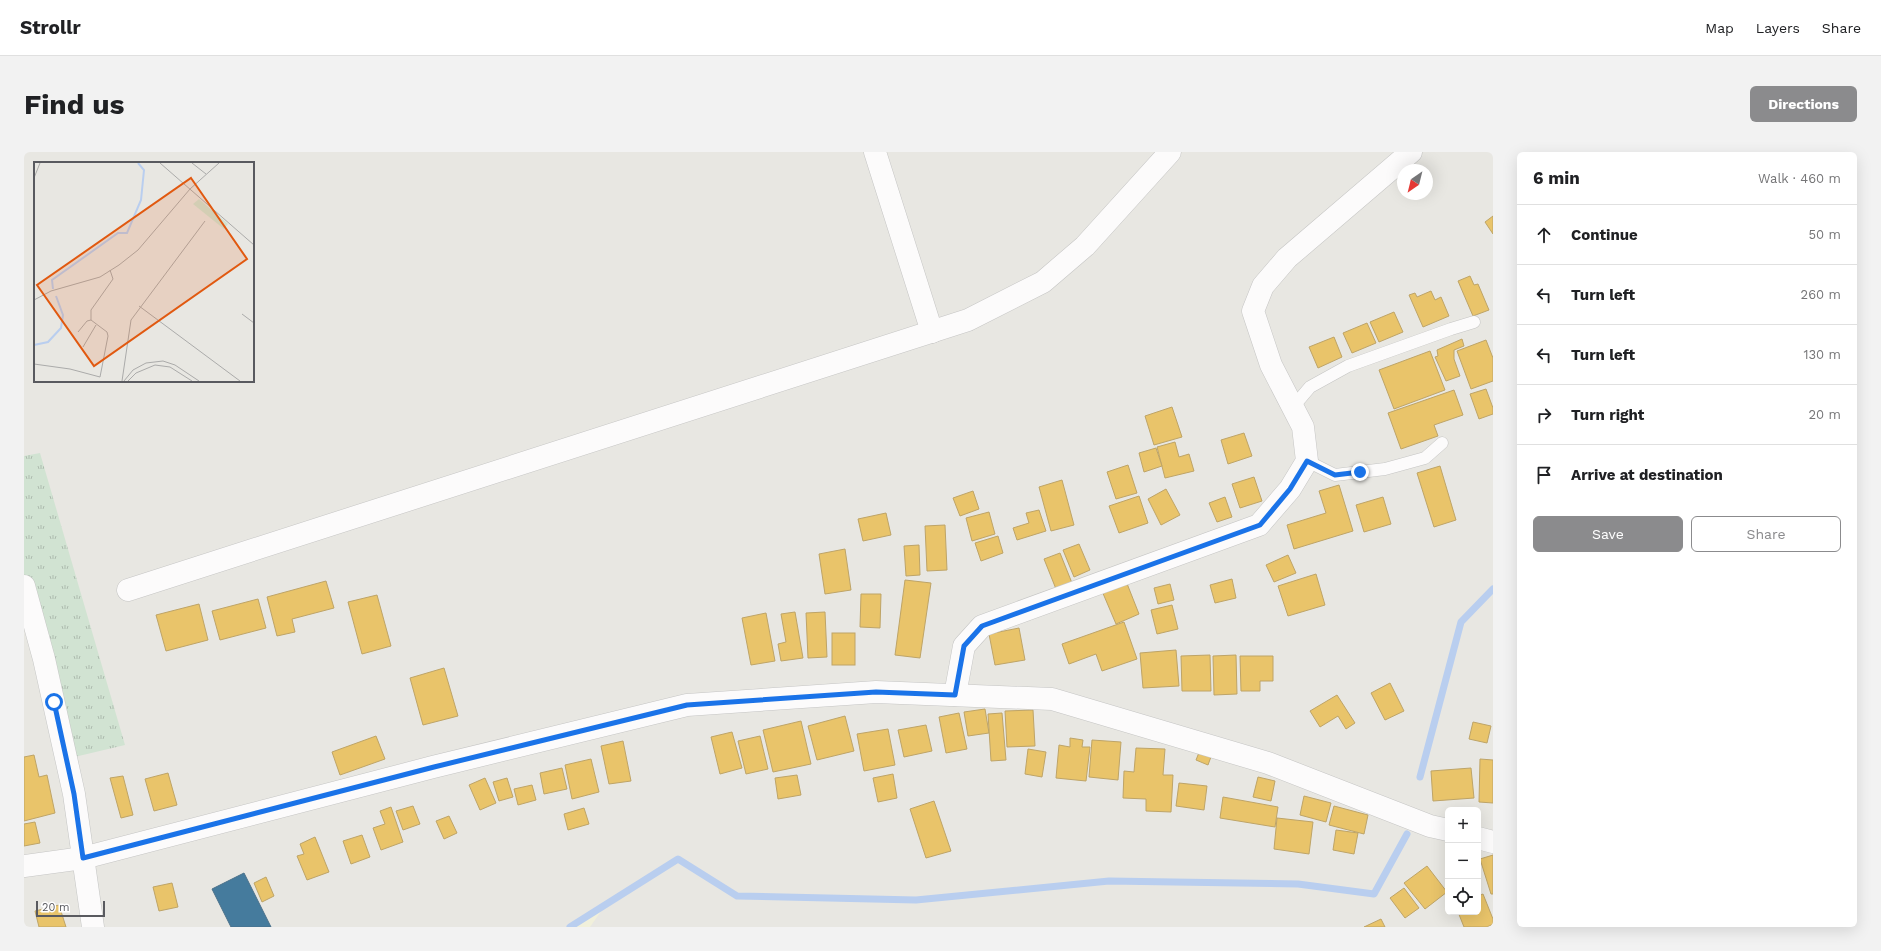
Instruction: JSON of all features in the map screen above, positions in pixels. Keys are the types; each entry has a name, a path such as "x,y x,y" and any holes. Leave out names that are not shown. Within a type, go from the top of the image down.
{"street":[{"path":"874,152 932,332"},
{"path":"128,590 968,320 1043,282 1085,246 1170,152"},
{"path":"955,695 964,646 982,626 1260,525 1290,489 1307,461 1303,427 1271,365 1253,311 1264,286 1287,258 1411,152"},
{"path":"24,586 44,659 72,787 93,927"},
{"path":"24,866 83,858 434,767 687,705 876,692 1052,699 1268,763 1430,826 1445,829"},
{"path":"1481,839 1493,842"}],"lane":[{"path":"1293,408 1310,387 1348,366 1430,336 1474,322"},
{"path":"1307,461 1335,475 1385,469 1425,458 1442,443"}],"shaded area":[{"path":"607,903 590,927 570,927"}],"green space":[{"path":"40,453 125,745 66,759 24,586 24,456"}],"building: Homes":[{"path":"1493,216 1493,234 1485,222"},
{"path":"1470,276 1474,285 1478,284 1489,310 1473,316 1458,281"},
{"path":"1431,291 1435,300 1441,297 1449,316 1423,327 1409,295 1415,293 1417,297"},
{"path":"1394,312 1403,332 1379,342 1370,322"},
{"path":"1367,323 1376,343 1352,353 1343,333"},
{"path":"1334,337 1342,357 1318,368 1309,347"},
{"path":"1462,339 1464,346 1454,350 1454,359 1460,376 1446,381 1435,357 1438,356 1437,350"},
{"path":"1486,340 1493,358 1493,381 1471,389 1457,351"},
{"path":"1430,351 1445,390 1394,409 1379,370"},
{"path":"1486,389 1493,408 1493,414 1479,419 1470,394"},
{"path":"1454,390 1463,415 1434,425 1438,436 1401,449 1388,413"},
{"path":"1172,407 1182,437 1154,445 1145,416"},
{"path":"1244,433 1252,456 1228,464 1221,440"},
{"path":"1175,442 1179,457 1189,454 1194,471 1165,478 1157,447"},
{"path":"1156,448 1162,466 1144,472 1139,453"},
{"path":"1128,465 1137,493 1116,499 1107,472"},
{"path":"1440,466 1456,520 1434,527 1417,473"},
{"path":"1254,477 1262,501 1240,508 1232,484"},
{"path":"1062,480 1074,525 1051,531 1039,487"},
{"path":"1339,485 1353,531 1294,549 1287,525 1326,513 1319,491"},
{"path":"1166,489 1180,515 1161,525 1148,499"},
{"path":"973,491 979,509 960,516 953,498"},
{"path":"1139,496 1148,523 1119,533 1109,506"},
{"path":"1225,497 1232,517 1217,522 1209,503"},
{"path":"1383,497 1391,524 1364,532 1356,505"},
{"path":"1039,510 1046,531 1017,540 1013,528 1029,523 1026,513"},
{"path":"989,512 995,534 972,541 966,518"},
{"path":"886,513 891,535 863,541 858,519"},
{"path":"945,525 947,570 927,571 925,526"},
{"path":"998,536 1003,553 981,561 975,543"},
{"path":"1079,544 1090,570 1074,577 1063,550"},
{"path":"919,545 920,575 906,576 904,546"},
{"path":"845,549 851,590 825,594 819,554"},
{"path":"1060,553 1072,583 1056,589 1044,559"},
{"path":"1288,555 1296,573 1274,582 1266,565"},
{"path":"1316,574 1325,605 1288,616 1278,586"},
{"path":"1232,579 1236,598 1215,603 1210,585"},
{"path":"905,580 931,583 920,658 895,655"},
{"path":"326,581 334,608 292,619 295,632 277,636 267,597"},
{"path":"1126,581 1139,614 1116,624 1102,591"},
{"path":"1170,584 1174,600 1158,604 1154,588"},
{"path":"861,594 881,594 880,628 860,627"},
{"path":"377,595 391,646 362,654 348,602"},
{"path":"258,599 266,628 220,640 212,611"},
{"path":"199,604 208,640 166,651 156,615"},
{"path":"1172,605 1178,629 1157,634 1151,610"},
{"path":"795,612 803,658 781,661 778,644 786,642 781,614"},
{"path":"825,612 827,657 808,658 806,613"},
{"path":"766,613 775,661 751,665 742,618"},
{"path":"1124,622 1137,659 1102,671 1096,654 1069,664 1062,644"},
{"path":"1019,628 1025,660 995,665 989,634"},
{"path":"832,633 855,633 855,665 832,665"},
{"path":"1176,650 1179,686 1143,688 1140,653"},
{"path":"1210,655 1211,691 1182,691 1181,656"},
{"path":"1236,655 1237,694 1214,695 1213,656"},
{"path":"1240,656 1273,656 1273,681 1260,681 1260,691 1241,691"},
{"path":"444,668 458,716 423,725 410,678"},
{"path":"1390,683 1404,711 1385,720 1371,693"},
{"path":"1337,695 1355,723 1346,729 1338,716 1320,727 1310,711"},
{"path":"985,709 989,733 968,736 964,712"},
{"path":"1033,710 1035,746 1007,747 1005,711"},
{"path":"959,713 967,749 946,753 939,717"},
{"path":"1002,713 1006,760 991,761 988,714"},
{"path":"845,716 854,751 817,760 808,726"},
{"path":"801,721 811,764 773,772 763,730"},
{"path":"1473,722 1491,726 1487,743 1469,739"},
{"path":"926,725 932,751 904,757 898,730"},
{"path":"888,729 895,765 864,771 857,734"},
{"path":"732,732 742,768 720,774 711,737"},
{"path":"376,736 385,759 340,775 332,752"},
{"path":"760,736 768,769 746,774 738,741"},
{"path":"1070,738 1083,740 1082,747 1090,747 1086,781 1056,778 1059,745 1070,747"},
{"path":"1092,740 1121,742 1118,780 1089,777"},
{"path":"623,741 631,781 609,784 601,746"},
{"path":"1136,748 1165,749 1163,775 1173,775 1171,812 1146,811 1146,799 1123,798 1124,771 1134,772"},
{"path":"1028,749 1046,752 1042,777 1025,774"},
{"path":"1200,750 1212,754 1208,765 1196,760"},
{"path":"34,755 39,777 47,775 55,813 24,821 24,757"},
{"path":"591,759 599,792 572,799 565,765"},
{"path":"1480,759 1493,760 1493,803 1479,802"},
{"path":"562,768 567,789 544,794 540,773"},
{"path":"1471,768 1474,798 1433,801 1431,771"},
{"path":"168,773 177,805 154,811 145,779"},
{"path":"893,774 897,798 878,802 873,778"},
{"path":"797,775 801,795 778,799 775,778"},
{"path":"123,776 133,815 121,818 110,778"},
{"path":"1258,777 1275,781 1271,801 1253,797"},
{"path":"485,778 496,803 480,810 469,785"},
{"path":"507,778 513,797 499,801 493,782"},
{"path":"1179,783 1207,786 1204,810 1176,806"},
{"path":"532,785 536,800 518,805 514,789"},
{"path":"1304,796 1331,803 1326,822 1300,815"},
{"path":"1223,797 1278,807 1275,827 1220,818"},
{"path":"934,801 951,851 926,858 910,809"},
{"path":"413,806 420,824 403,830 396,811"},
{"path":"1334,806 1368,815 1364,834 1329,825"},
{"path":"391,807 403,842 381,850 373,828 385,824 380,811"},
{"path":"584,808 589,824 568,830 564,814"},
{"path":"449,816 457,833 444,839 436,821"},
{"path":"1277,818 1313,822 1309,854 1274,849"},
{"path":"35,822 40,843 24,846 24,824"},
{"path":"1336,830 1358,833 1354,854 1333,850"},
{"path":"362,835 370,857 351,864 343,841"},
{"path":"315,837 329,872 307,880 297,856 304,854 300,844"},
{"path":"1493,855 1493,894 1491,894 1481,859"},
{"path":"1427,866 1445,889 1445,894 1425,909 1404,883"},
{"path":"266,877 274,896 262,902 254,883"},
{"path":"172,883 178,907 159,911 153,887"},
{"path":"1404,888 1419,908 1405,918 1390,898"},
{"path":"1483,894 1493,919 1493,924 1487,927 1464,927 1459,915 1481,915 1481,895"},
{"path":"59,905 66,927 39,927 35,911"},
{"path":"1381,919 1385,927 1364,927"}],"building: Public":[{"path":"244,873 271,927 231,927 212,889"}],"waterway":[{"path":"1420,777 1461,622 1493,589"},
{"path":"570,927 678,859 737,896 916,900 1109,881 1298,884 1374,894 1407,834"}],"route":[{"path":"54,702 74,794 83,858 434,767 687,705 876,692 955,695 964,646 982,626 1260,525 1290,489 1307,461 1335,475 1360,472"}]}
